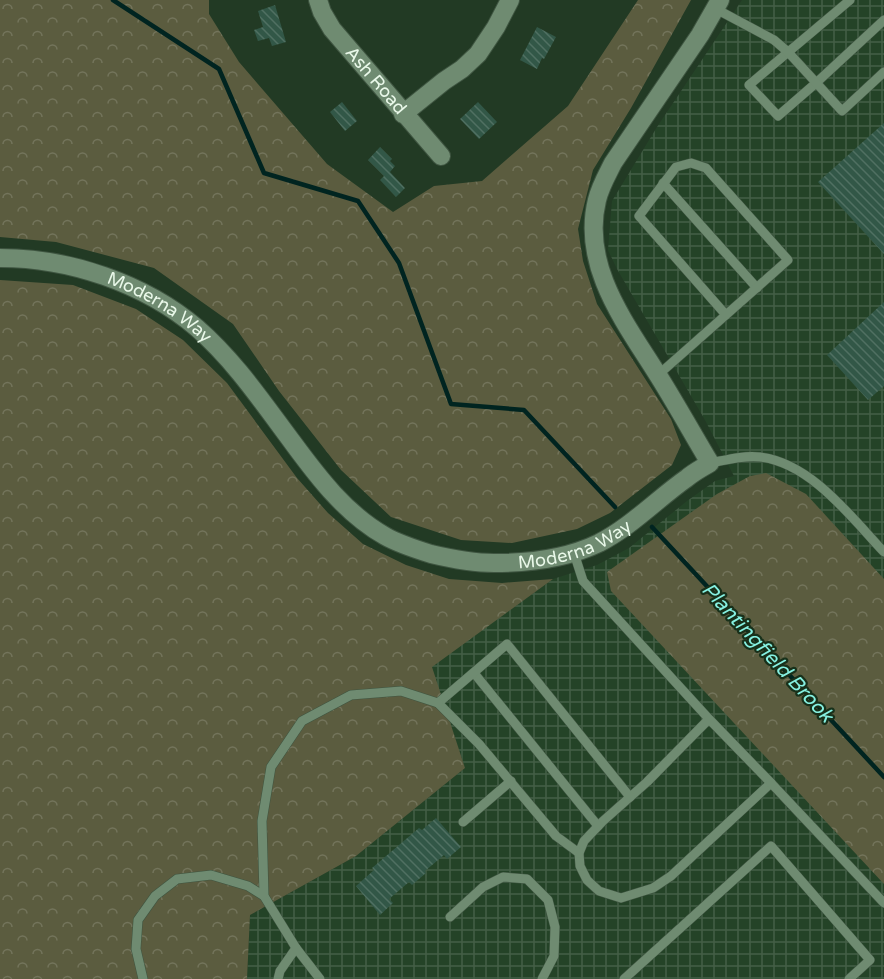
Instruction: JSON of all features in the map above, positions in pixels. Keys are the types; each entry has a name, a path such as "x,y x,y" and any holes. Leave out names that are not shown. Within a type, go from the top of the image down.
{"street":[{"name":"Ash Road","path":"318,0 332,29 441,156"},
{"path":"404,114 478,54 510,0"},
{"path":"710,463 606,289 596,255 594,237 597,201 603,182 613,163 700,35 718,4"},
{"name":"Moderna Way","path":"0,258 66,266 105,276 162,304 195,327 237,369 308,463 333,493 356,515 385,536 425,552 479,563 545,560 574,553 600,542 626,526 687,478 710,463"}],"lane":[{"path":"850,0 749,85 778,116 884,20"},
{"path":"718,4 774,40 788,52 842,111 884,72"},
{"path":"658,375 757,288 788,260 706,168 691,163 676,166 639,216 726,315"},
{"path":"663,183 757,288"},
{"path":"710,463 743,456 778,460 789,464 825,490 884,552"},
{"path":"574,553 583,581 709,719 884,903"},
{"path":"438,703 507,644 630,797"},
{"path":"474,673 598,826"},
{"path":"264,896 262,821 271,767 302,721 351,695 401,691 438,703 479,744 556,836 579,853"},
{"path":"709,719 584,841 579,853 580,866 587,880 599,891 621,898 653,888 671,876 771,783"},
{"path":"463,822 511,781"},
{"path":"624,979 771,846 870,960 849,979"},
{"path":"142,979 136,949 138,920 154,896 177,879 211,875 248,886 264,896 296,948 320,979"},
{"path":"450,917 483,887 503,877 527,879 548,900 555,927 554,956 542,979"},
{"path":"278,979 280,971 296,948"}],"shaded area":[{"path":"742,0 884,0 884,979 247,979 250,915 356,856 465,768 431,667 553,579 597,565 629,548 715,481 734,476 705,420 608,250 612,201 657,127"}],"green space":[{"path":"0,0 209,0 209,14 239,62 327,164 393,212 434,186 482,181 568,106 638,0 691,0 631,108 593,170 578,229 583,261 597,304 671,419 681,445 672,465 610,513 577,529 512,543 461,540 391,517 341,470 279,391 233,324 154,268 56,242 0,237"},
{"path":"0,280 73,285 136,309 183,340 227,383 297,478 328,513 363,544 406,565 449,579 502,583 553,579 432,667 465,768 356,856 250,915 247,979 0,979"},
{"path":"766,473 806,494 884,579 884,884 611,591 607,572 717,494 750,476"}],"building":[{"path":"275,5 286,42 272,46 269,38 258,41 254,30 263,27 258,11"},
{"path":"537,27 556,37 537,69 520,60"},
{"path":"342,102 357,121 345,131 330,112"},
{"path":"478,102 497,122 479,139 460,119"},
{"path":"884,123 884,254 818,182"},
{"path":"380,147 392,159 390,161 395,166 390,172 405,188 396,197 380,180 384,176 368,160"},
{"path":"884,302 884,386 868,400 827,355"},
{"path":"436,818 461,847 447,859 444,855 412,885 409,882 389,899 393,903 380,915 356,886 374,870 372,868 419,828 422,830"}],"waterway":[{"name":"Plantingfield Brook","path":"113,0 219,69 264,173 358,201 399,263 451,404 524,410 615,507"},
{"name":"Plantingfield Brook","path":"652,527 884,777"}]}
